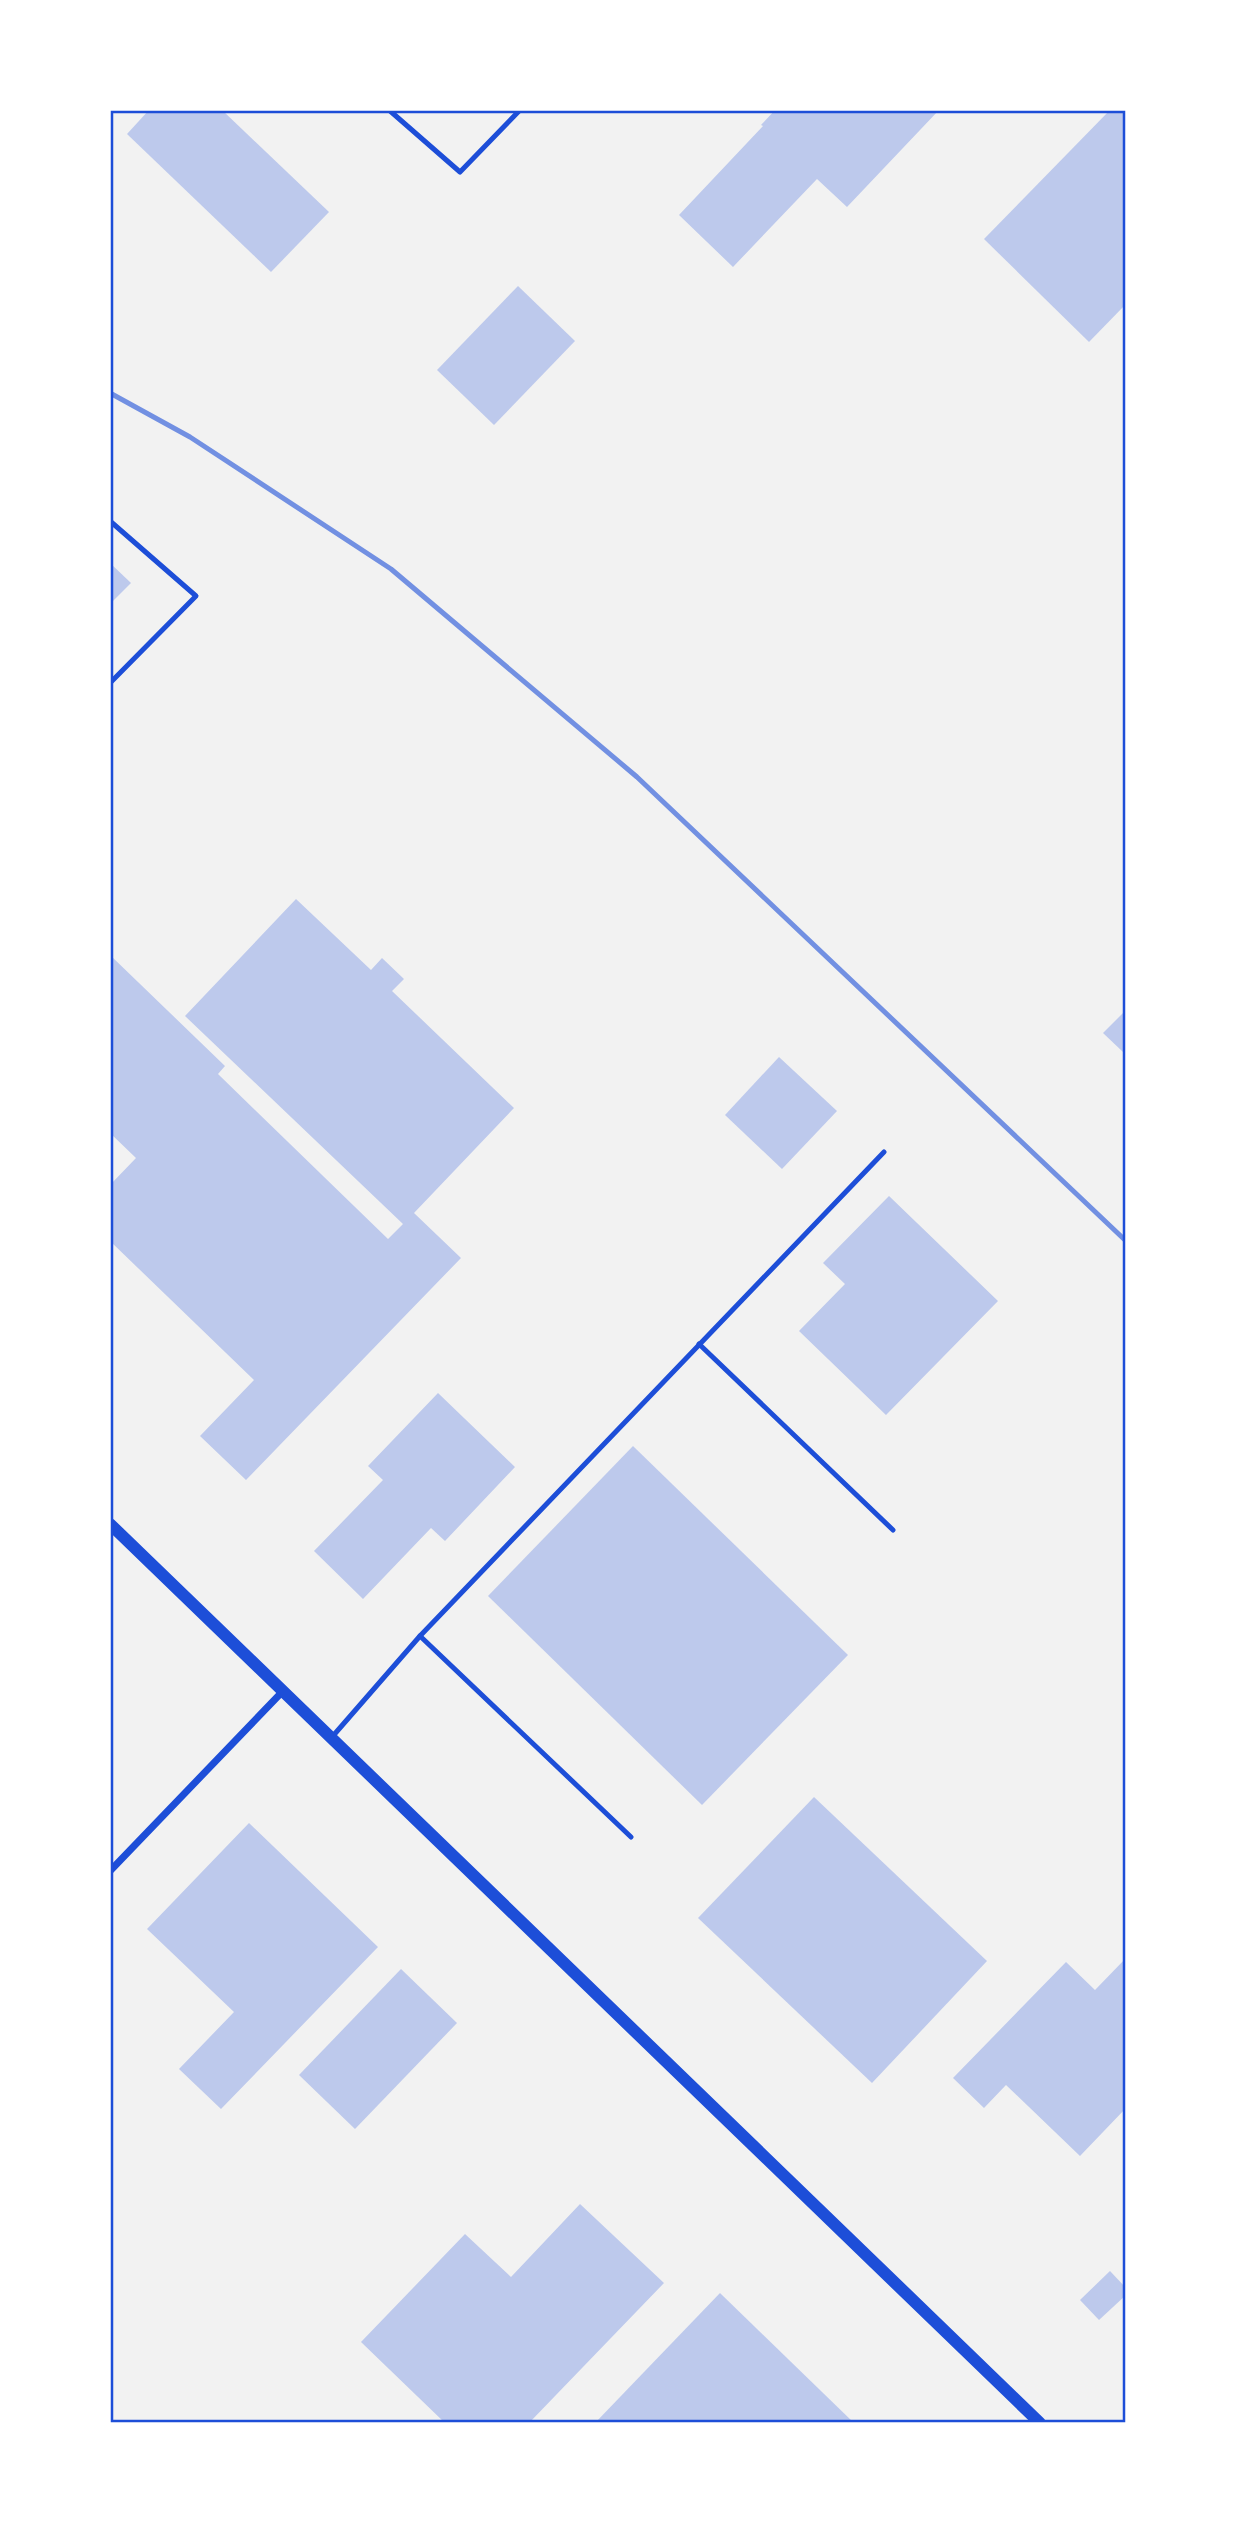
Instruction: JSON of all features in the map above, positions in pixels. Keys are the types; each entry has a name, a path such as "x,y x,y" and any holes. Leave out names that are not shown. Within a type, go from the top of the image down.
{"street":[{"path":"110,1524 1040,2423"},
{"path":"110,1871 283,1691"}],"lane":[{"path":"389,110 460,172 520,110"},
{"path":"110,521 196,596 110,683"},
{"path":"332,1737 420,1636 884,1152"},
{"path":"699,1345 893,1530"},
{"path":"420,1636 631,1837"}],"building":[{"path":"149,110 222,110 329,212 271,272 127,134"},
{"path":"775,110 939,110 847,207 817,179 733,267 679,215"},
{"path":"1110,110 1121,110 1126,115 1126,304 1089,342 984,239"},
{"path":"518,286 575,341 494,425 437,370"},
{"path":"110,563 131,583 110,604"},
{"path":"296,899 371,970 382,958 404,979 392,991 514,1108 414,1213 461,1258 246,1480 200,1436 254,1380 110,1241 110,1185 136,1158 110,1133 110,955 225,1066 218,1074 388,1239 403,1224 185,1016"},
{"path":"1126,1010 1126,1052 1123,1052 1103,1033"},
{"path":"779,1057 837,1111 782,1169 725,1115"},
{"path":"889,1196 998,1301 886,1415 799,1331 845,1284 823,1263"},
{"path":"438,1393 515,1467 445,1541 431,1528 363,1599 314,1551 383,1480 368,1466"},
{"path":"633,1446 848,1655 702,1805 488,1596"},
{"path":"814,1797 987,1961 872,2083 698,1918"},
{"path":"249,1823 378,1947 221,2109 179,2069 234,2012 147,1929"},
{"path":"1126,1958 1126,2108 1080,2156 1006,2085 984,2108 953,2078 1066,1962 1095,1990"},
{"path":"401,1969 457,2023 355,2129 299,2075"},
{"path":"580,2204 664,2283 529,2423 445,2423 361,2342 465,2234 511,2277"},
{"path":"1110,2271 1126,2288 1126,2295 1099,2320 1080,2300"},
{"path":"720,2293 854,2423 595,2423"}],"railway":[{"path":"110,393 190,437 391,569 637,777 1126,1241"}]}
